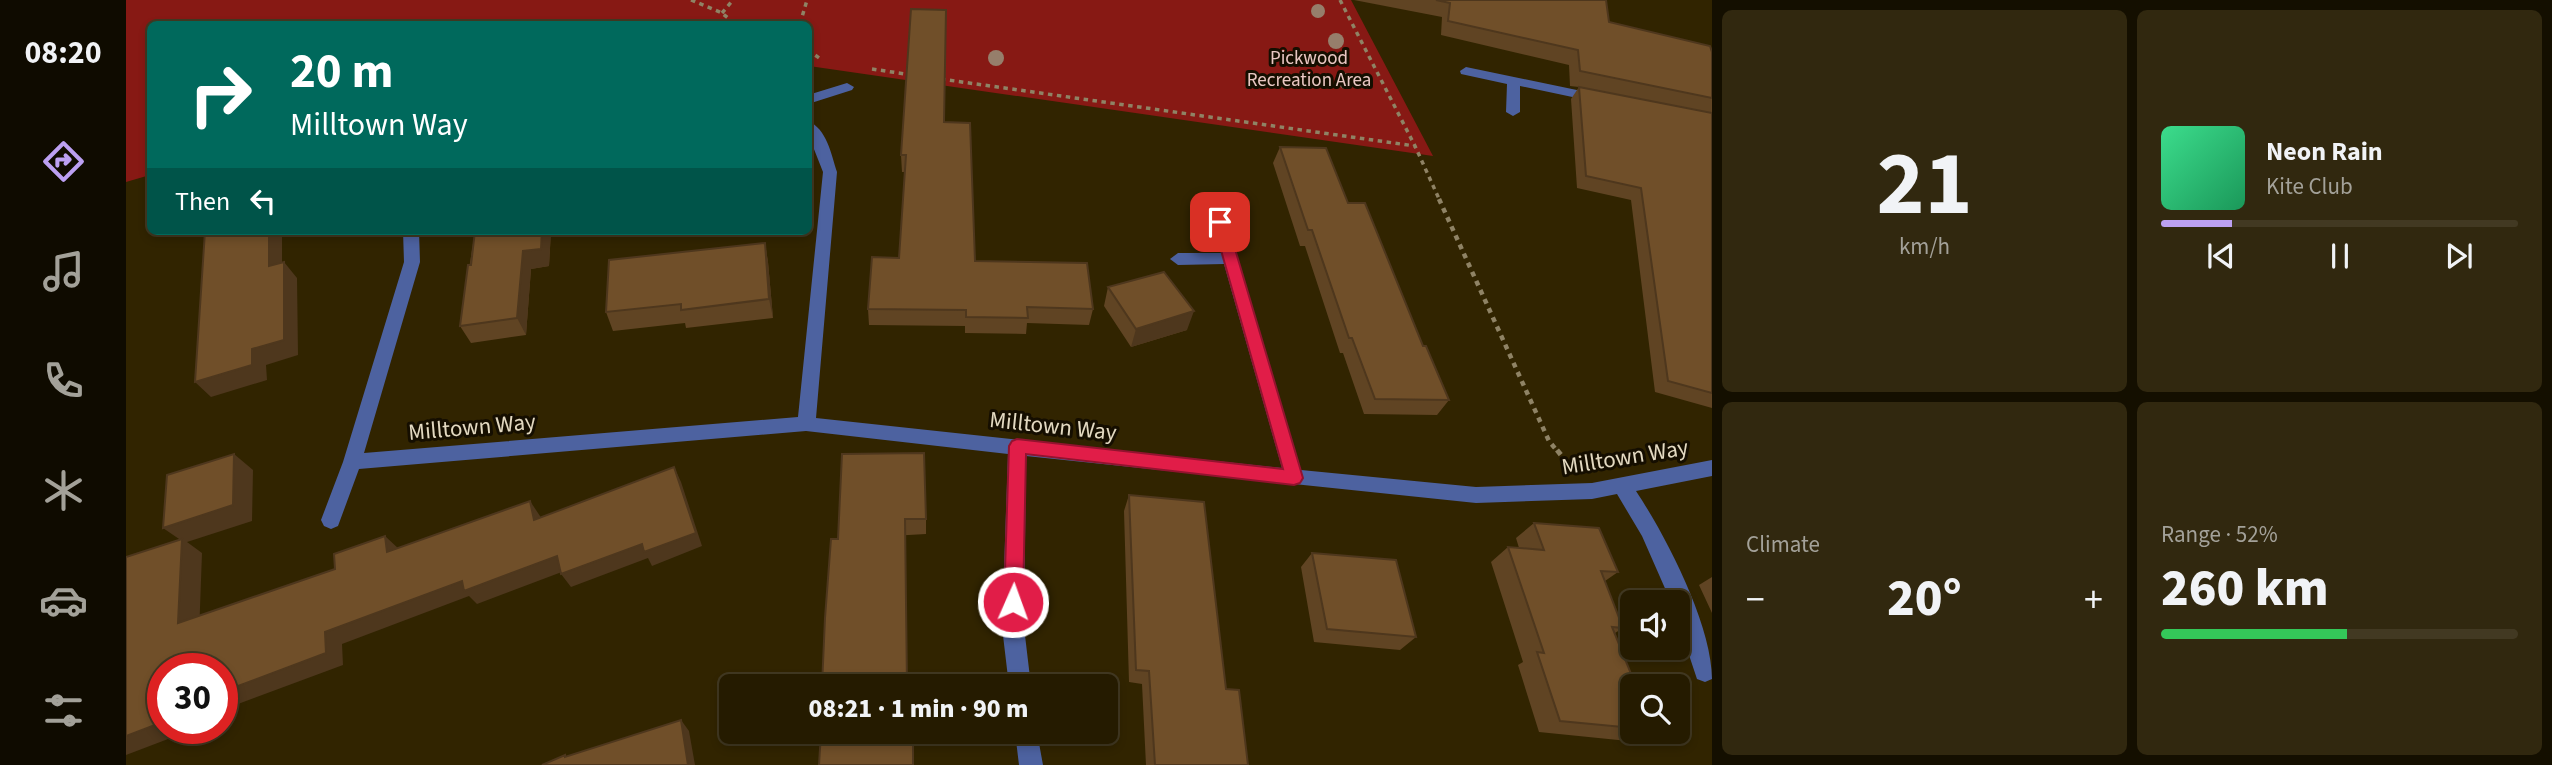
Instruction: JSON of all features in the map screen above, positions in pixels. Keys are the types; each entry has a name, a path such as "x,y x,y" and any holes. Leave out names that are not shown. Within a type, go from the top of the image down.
{"street":[{"path":"1466,71 1606,100"},
{"path":"1513,112 1514,82"},
{"path":"812,99 847,87"},
{"path":"806,424 830,172 819,138 812,130"},
{"path":"1220,222 1294,478"},
{"path":"331,520 352,462 412,262 411,235"},
{"path":"1178,259 1231,258"},
{"name":"Milltown Way","path":"352,462 806,424 1294,478 1476,495 1592,491 1712,468"},
{"path":"1017,446 1013,628 1019,674"},
{"path":"1622,486 1647,522 1681,598 1704,671"},
{"path":"1028,744 1031,765"}],"path":[{"path":"691,0 722,13 731,21"},
{"path":"722,13 733,0"},
{"path":"801,21 807,0"},
{"path":"1340,0 1415,146 1549,441 1592,491"},
{"path":"812,53 834,64"},
{"path":"861,68 917,76"},
{"path":"931,78 1415,146"}],"green space":[{"name":"Pickwood Recreation Area","path":"126,0 1351,0 1433,156 812,66 812,21 147,21 147,176 126,182"}],"building":[{"path":"1436,0 1606,0 1609,22 1710,46 1712,98 1580,71 1578,50 1448,21 1450,3"},
{"path":"911,9 946,10 944,122 970,123 975,261 1087,263 1093,309 1027,307 1028,318 966,317 966,310 868,309 872,257 899,258 906,155 901,155"},
{"path":"1579,87 1712,113 1712,393 1668,381 1641,188 1586,176"},
{"path":"1280,147 1326,148 1348,203 1365,203 1423,346 1426,346 1449,400 1375,399 1352,338 1349,338 1312,230 1308,230"},
{"path":"205,235 269,235 269,266 284,262 284,340 252,349 252,365 195,382"},
{"path":"475,235 542,235 541,249 523,251 517,318 460,326 468,265 471,265"},
{"path":"765,243 769,299 681,310 681,304 606,312 609,260"},
{"path":"1164,272 1194,311 1136,329 1108,287"},
{"path":"924,453 926,519 905,519 907,674 823,674 831,539 838,539 842,454"},
{"path":"234,454 233,505 163,528 167,475"},
{"path":"674,467 696,533 644,552 642,544 561,574 557,556 464,591 462,581 325,632 326,653 238,686 238,653 147,653 147,728 126,736 126,557 182,539 178,623 335,569 334,554 385,536 387,552 530,501 534,520"},
{"path":"1129,495 1204,502 1226,689 1239,690 1248,765 1155,765 1149,671 1136,670"},
{"path":"1534,523 1599,528 1618,572 1601,571 1620,620 1620,628 1612,627 1620,647 1620,660 1625,660 1631,674 1620,674 1620,727 1560,721 1537,652 1544,653 1508,547 1544,550"},
{"path":"1312,553 1396,560 1416,637 1327,629"},
{"path":"681,720 688,765 542,765 565,755"},
{"path":"820,744 913,744 913,765 819,765"}],"route":[{"path":"1013,602 1017,446 1294,478 1220,222"}]}
